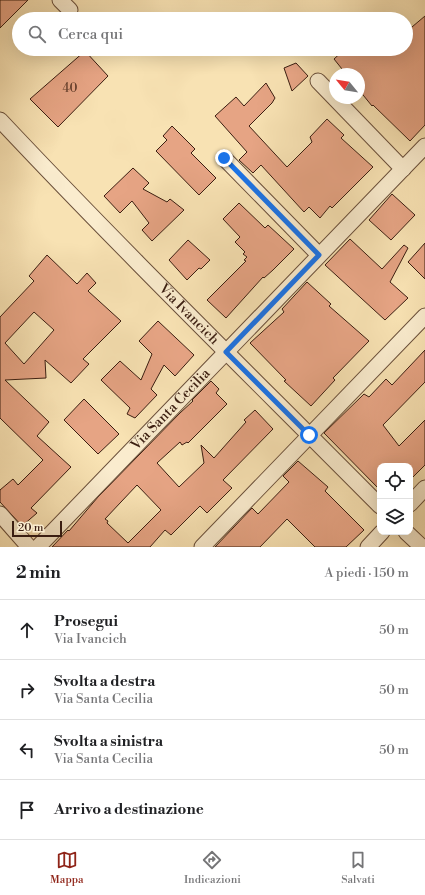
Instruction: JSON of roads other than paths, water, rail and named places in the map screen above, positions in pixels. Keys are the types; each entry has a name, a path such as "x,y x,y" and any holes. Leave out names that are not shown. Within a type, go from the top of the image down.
{"street":[{"path":"318,81 403,169"},
{"name":"Via Ivancich","path":"0,120 226,352 377,503"},
{"name":"Via Santa Cecilia","path":"38,547 425,146"},
{"path":"224,158 319,255"},
{"path":"202,547 425,316"},
{"path":"413,501 425,488"},
{"path":"0,514 29,547"},
{"path":"368,547 379,535"},
{"path":"409,535 422,547"}]}
